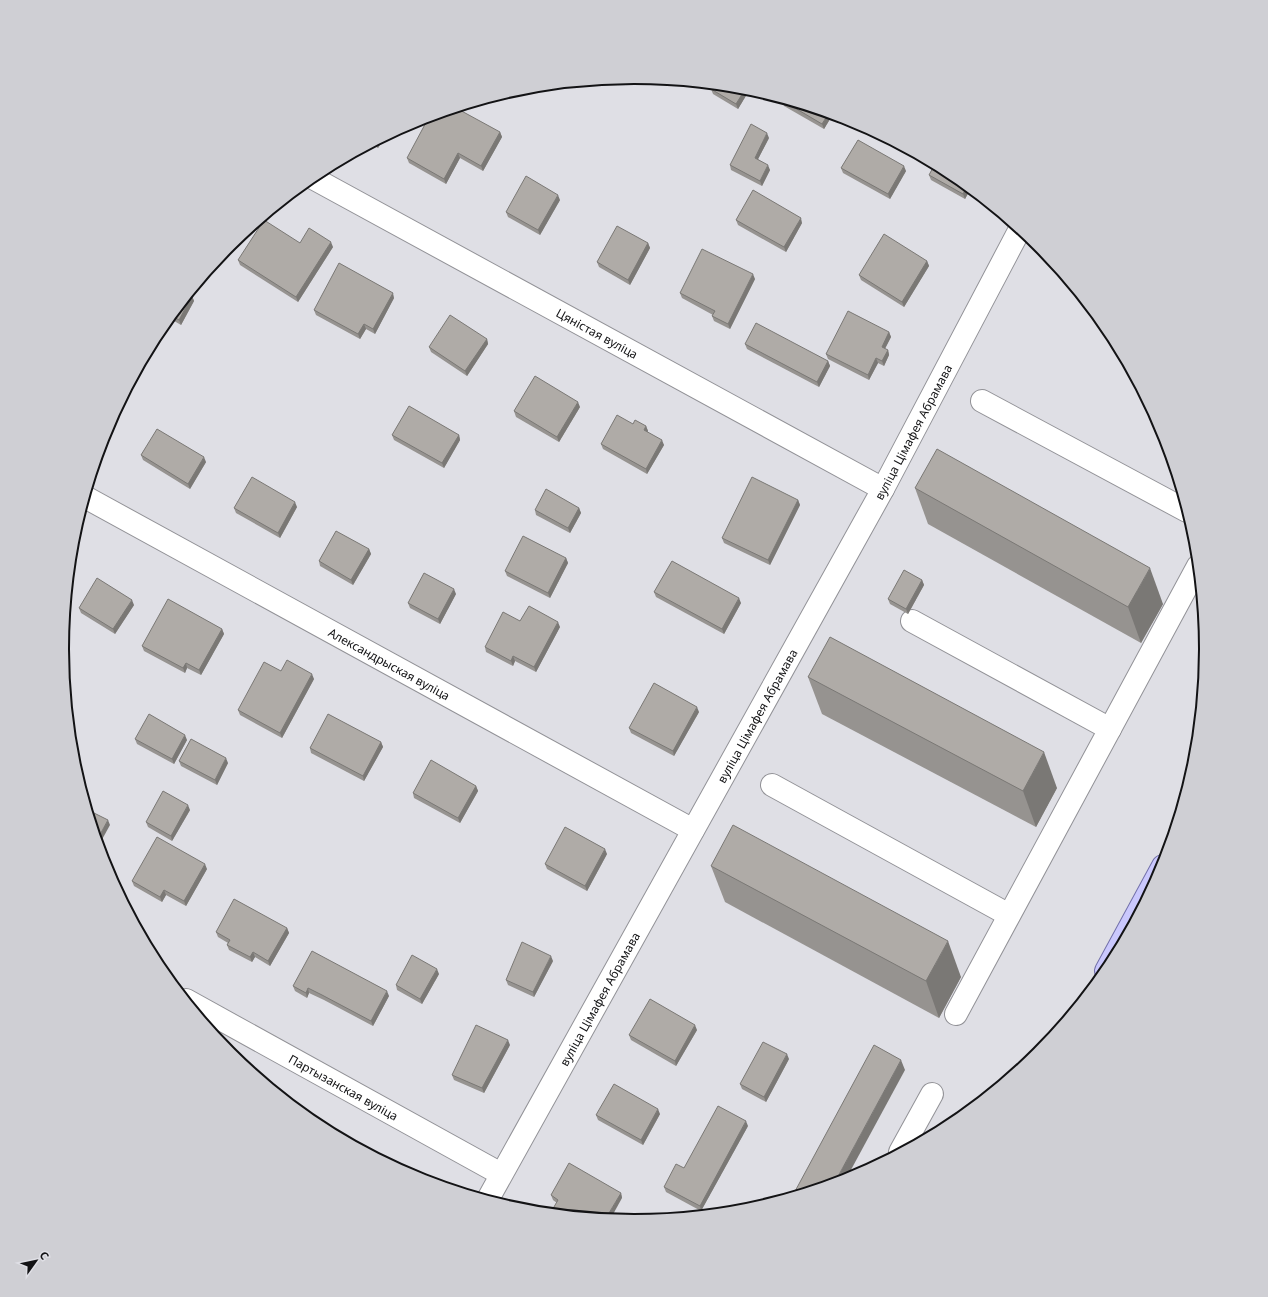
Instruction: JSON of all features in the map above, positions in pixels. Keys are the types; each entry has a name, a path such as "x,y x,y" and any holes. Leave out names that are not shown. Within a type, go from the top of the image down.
{"street":[{"name":"Цяністая вуліца","path":"318,181 883,489"},
{"name":"вуліца Цімафея Абрамава","path":"490,1195 883,489 1018,234"},
{"path":"982,401 1181,508"},
{"name":"Александрыская вуліца","path":"89,499 693,830"},
{"path":"956,1014 1194,574"},
{"path":"912,622 1110,729"},
{"path":"772,785 1009,915"},
{"name":"Партызанская вуліца","path":"197,1006 501,1174"},
{"path":"904,1144 932,1094"}],"building":[{"path":"711,89 742,94 736,104"},
{"path":"792,106 826,117 822,124"},
{"path":"461,111 500,132 481,166 458,153 444,179 407,158 425,124 452,113"},
{"path":"751,124 767,133 755,158 768,165 760,181 730,165"},
{"path":"858,140 904,166 888,194 841,168"},
{"path":"932,169 965,191 963,194 929,175"},
{"path":"526,176 558,195 538,230 506,212"},
{"path":"753,190 801,218 784,247 736,220"},
{"path":"265,221 300,243 309,228 331,242 296,297 238,260"},
{"path":"617,226 648,243 628,280 597,262"},
{"path":"884,234 927,261 902,302 859,275"},
{"path":"702,249 753,274 728,324 712,316 715,311 680,293"},
{"path":"339,263 393,293 373,329 364,324 358,334 314,310"},
{"path":"190,301 179,320 176,318"},
{"path":"848,311 889,332 882,347 888,350 882,361 876,358 868,375 826,354"},
{"path":"450,315 487,339 465,371 429,347"},
{"path":"756,323 828,361 817,382 745,344"},
{"path":"535,376 578,402 557,437 514,411"},
{"path":"409,406 459,435 442,463 392,435"},
{"path":"617,415 633,424 635,420 646,426 644,430 662,440 646,469 601,444"},
{"path":"157,429 204,457 188,484 141,455"},
{"path":"937,449 1150,568 1128,607 915,488"},
{"path":"252,477 295,502 278,533 234,508"},
{"path":"752,477 798,500 768,560 722,538"},
{"path":"546,489 579,508 568,528 535,510"},
{"path":"336,531 369,549 351,580 319,561"},
{"path":"523,536 566,558 548,593 505,571"},
{"path":"672,561 739,598 722,629 654,592"},
{"path":"904,570 922,580 906,609 888,599"},
{"path":"424,573 454,589 438,619 408,603"},
{"path":"97,578 132,600 113,629 79,608"},
{"path":"168,599 222,629 199,670 186,663 183,668 142,646"},
{"path":"529,606 558,622 534,667 513,656 511,661 485,647 503,612 520,621"},
{"path":"830,637 1044,752 1023,791 808,677"},
{"path":"287,660 312,674 280,733 238,710 264,662 281,671"},
{"path":"654,683 697,707 673,751 629,728"},
{"path":"149,714 185,735 172,759 135,739"},
{"path":"328,714 381,742 363,776 310,748"},
{"path":"191,739 226,758 215,780 179,761"},
{"path":"431,760 476,786 458,818 413,793"},
{"path":"163,791 188,805 171,836 146,822"},
{"path":"94,813 108,820 100,834"},
{"path":"733,825 948,941 926,981 711,866"},
{"path":"565,827 605,849 585,886 545,864"},
{"path":"157,837 205,864 184,901 164,890 160,897 132,881"},
{"path":"234,899 287,928 268,961 253,952 250,957 227,945 230,940 216,932"},
{"path":"522,942 551,956 533,992 506,980"},
{"path":"312,951 387,991 371,1021 308,988 306,993 293,986"},
{"path":"412,955 437,969 420,999 396,985"},
{"path":"650,999 695,1025 675,1061 629,1035"},
{"path":"476,1025 508,1040 482,1088 452,1075"},
{"path":"763,1042 787,1054 764,1097 740,1084"},
{"path":"874,1045 901,1060 839,1175 816,1184 796,1190"},
{"path":"614,1084 658,1109 641,1140 596,1115"},
{"path":"718,1106 746,1121 700,1206 664,1187 676,1164 684,1168"},
{"path":"569,1163 621,1193 609,1213 553,1208 558,1200 551,1195"}]}
